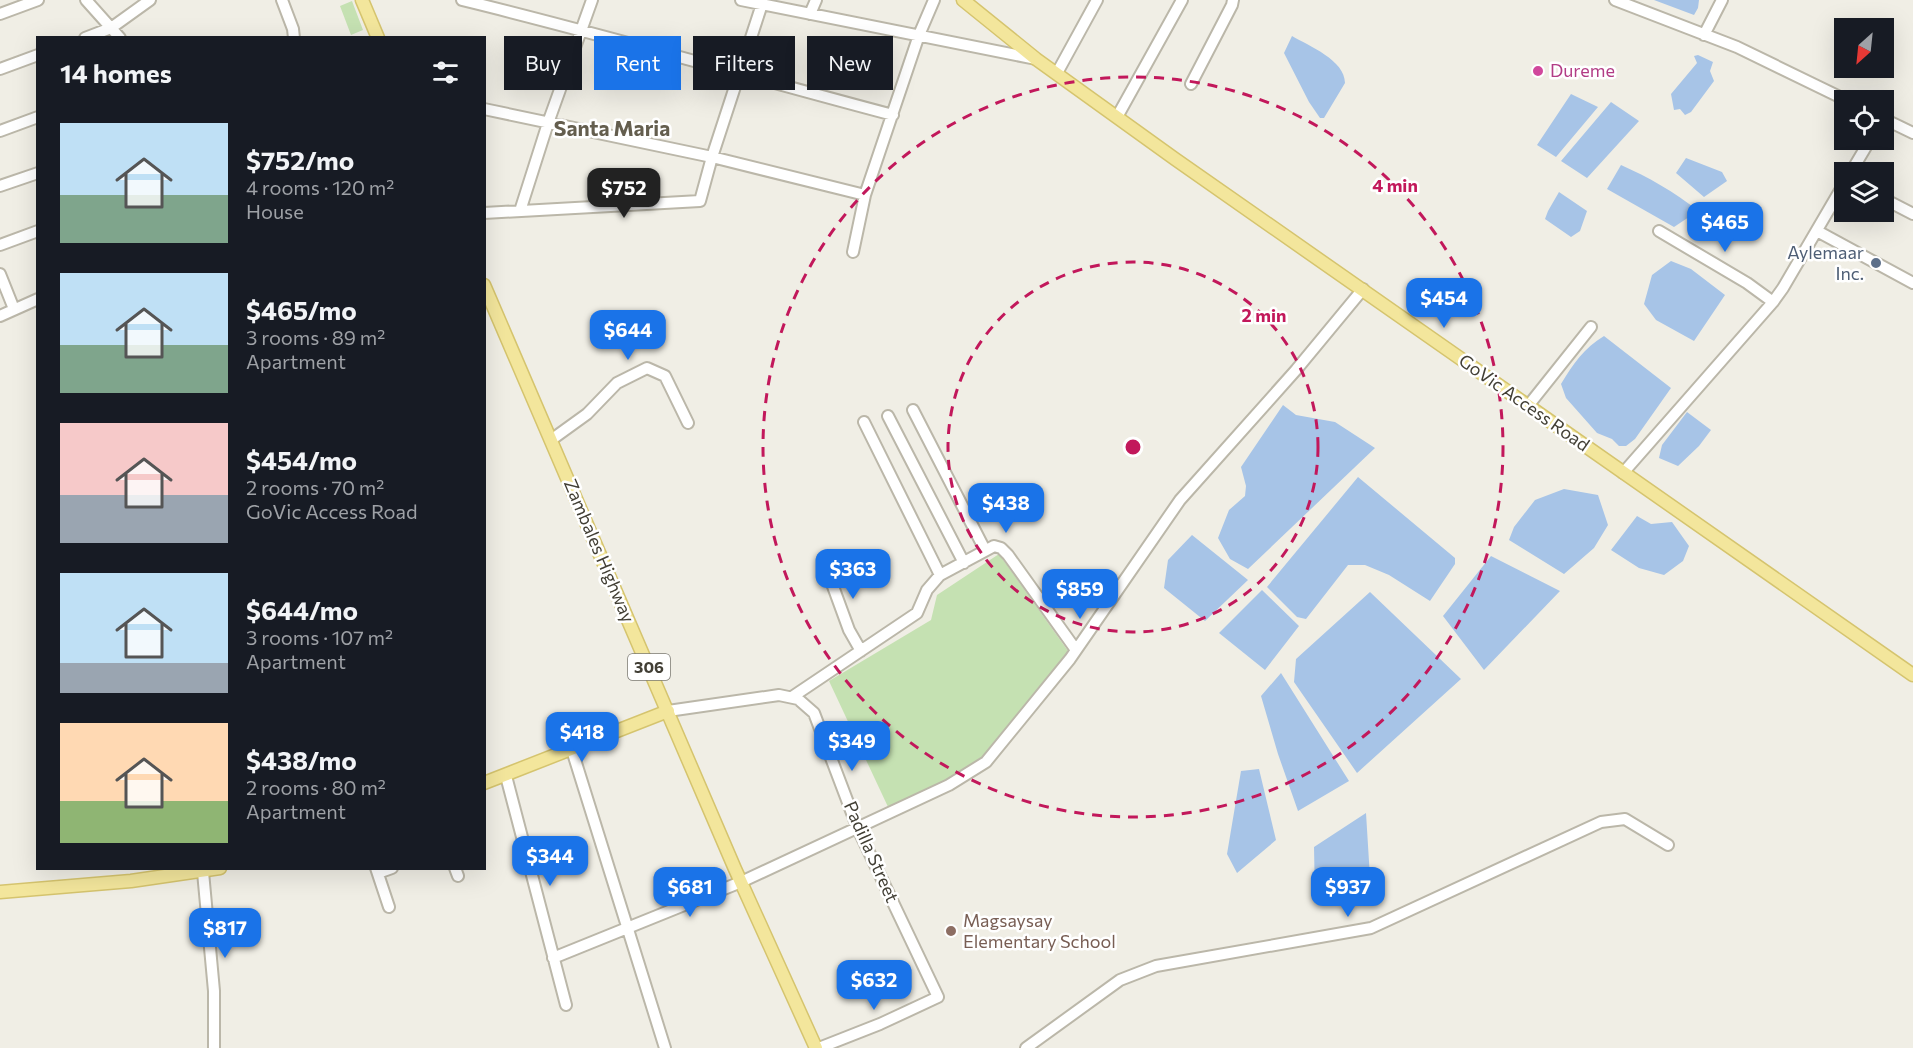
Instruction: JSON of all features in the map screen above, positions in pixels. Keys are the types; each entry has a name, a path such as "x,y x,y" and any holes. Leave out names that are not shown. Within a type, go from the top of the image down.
{"main road":[{"path":"362,0 377,36"},
{"name":"GoVic Access Road","path":"963,0 1036,59 1117,117 1913,675"},
{"name":"Zambales Highway","path":"486,290 741,882 817,1048"},
{"path":"486,782 668,711"},
{"path":"0,892 131,881 212,870"}],"street":[{"path":"0,14 38,0"},
{"path":"86,0 118,36"},
{"path":"90,36 111,28 150,0"},
{"path":"282,0 294,36"},
{"path":"462,0 582,29 693,61"},
{"path":"520,211 548,123 592,0"},
{"path":"741,0 1036,59"},
{"path":"810,14 816,0"},
{"path":"853,252 865,195 919,35 934,0"},
{"path":"1057,73 1096,0"},
{"path":"1117,117 1182,0"},
{"path":"1191,84 1233,0"},
{"path":"1615,0 1737,48 1834,94"},
{"path":"1704,35 1722,0"},
{"path":"752,36 762,4"},
{"path":"0,69 36,56"},
{"path":"795,89 893,115"},
{"path":"486,213 700,201 735,90"},
{"path":"486,109 712,158 865,195"},
{"path":"0,131 36,118"},
{"path":"1894,124 1913,133"},
{"path":"0,186 36,174"},
{"path":"1623,473 1773,302 1834,201"},
{"path":"1894,204 1913,214"},
{"path":"1659,231 1748,283 1773,302"},
{"path":"1817,231 1913,283"},
{"path":"0,245 36,232"},
{"path":"0,274 14,309"},
{"path":"553,958 741,882 949,785 986,762 1076,650 1180,500 1296,370 1363,289"},
{"path":"0,316 36,299"},
{"path":"1528,406 1591,327"},
{"path":"551,440 587,414 617,383 647,368 665,376 688,423"},
{"path":"913,410 985,550"},
{"path":"888,416 964,563"},
{"path":"864,422 940,575"},
{"path":"668,711 779,695 792,698 917,613 927,590 940,575 994,546 1001,548 1076,650"},
{"path":"823,559 849,630 861,651"},
{"name":"Padilla Street","path":"792,698 798,699 814,713 858,828 938,997 880,1024 817,1048"},
{"path":"572,750 665,1048"},
{"path":"506,776 566,1005"},
{"path":"1026,1048 1120,980 1156,966 1371,928 1601,822 1625,819 1668,845"},
{"path":"377,871 389,907"},
{"path":"203,872 214,990 214,1048"}],"green space":[{"path":"352,1 363,30 351,35 340,6"},
{"path":"999,554 1068,651 981,764 889,809 829,681 931,620 937,595"}],"water":[{"path":"1654,0 1699,0 1694,15"},
{"path":"1292,36 1333,61 1343,75 1345,83 1324,118 1320,118 1309,102 1284,53"},
{"path":"1698,55 1713,62 1710,71 1714,81 1691,112 1685,115 1680,109 1674,110 1671,94 1697,63 1694,56"},
{"path":"1571,94 1598,107 1556,157 1537,145"},
{"path":"1611,102 1639,121 1587,178 1561,161"},
{"path":"1686,158 1722,172 1727,181 1704,197 1676,173"},
{"path":"1621,165 1661,185 1698,211 1674,227 1607,189"},
{"path":"1559,192 1587,211 1580,231 1571,237 1545,219"},
{"path":"1671,261 1691,269 1725,295 1694,341 1656,320 1644,304 1652,275"},
{"path":"1604,336 1671,388 1635,439 1626,446 1619,446 1612,439 1597,433 1566,398 1561,384 1580,357"},
{"path":"1283,405 1296,415 1335,422 1375,448 1248,569 1230,559 1218,538 1229,510 1245,496 1246,486 1241,467"},
{"path":"1687,412 1711,430 1699,446 1678,466 1659,458 1662,445"},
{"path":"1358,477 1455,558 1455,564 1430,601 1389,575 1365,565 1348,565 1306,619 1297,617 1267,587"},
{"path":"1564,489 1598,495 1608,525 1594,548 1564,574 1509,540 1514,527 1535,500"},
{"path":"1637,516 1651,524 1672,522 1689,546 1683,561 1664,575 1639,568 1611,550"},
{"path":"1192,535 1248,580 1205,621 1164,588 1168,560"},
{"path":"1491,556 1560,591 1484,670 1443,616"},
{"path":"1262,590 1299,626 1265,670 1219,633"},
{"path":"1370,592 1461,679 1357,773 1294,682 1296,659"},
{"path":"1281,673 1349,781 1298,811 1261,696"},
{"path":"1259,769 1276,840 1237,873 1227,854 1241,771"},
{"path":"1366,813 1371,894 1315,898 1314,847"}],"place":[{"name":"Dureme","path":"1538,71"},
{"name":"Aylemaar Inc.","path":"1876,263"},
{"name":"Magsaysay Elementary School","path":"951,931"}],"district":[{"name":"Santa Maria","path":"612,129"}]}
